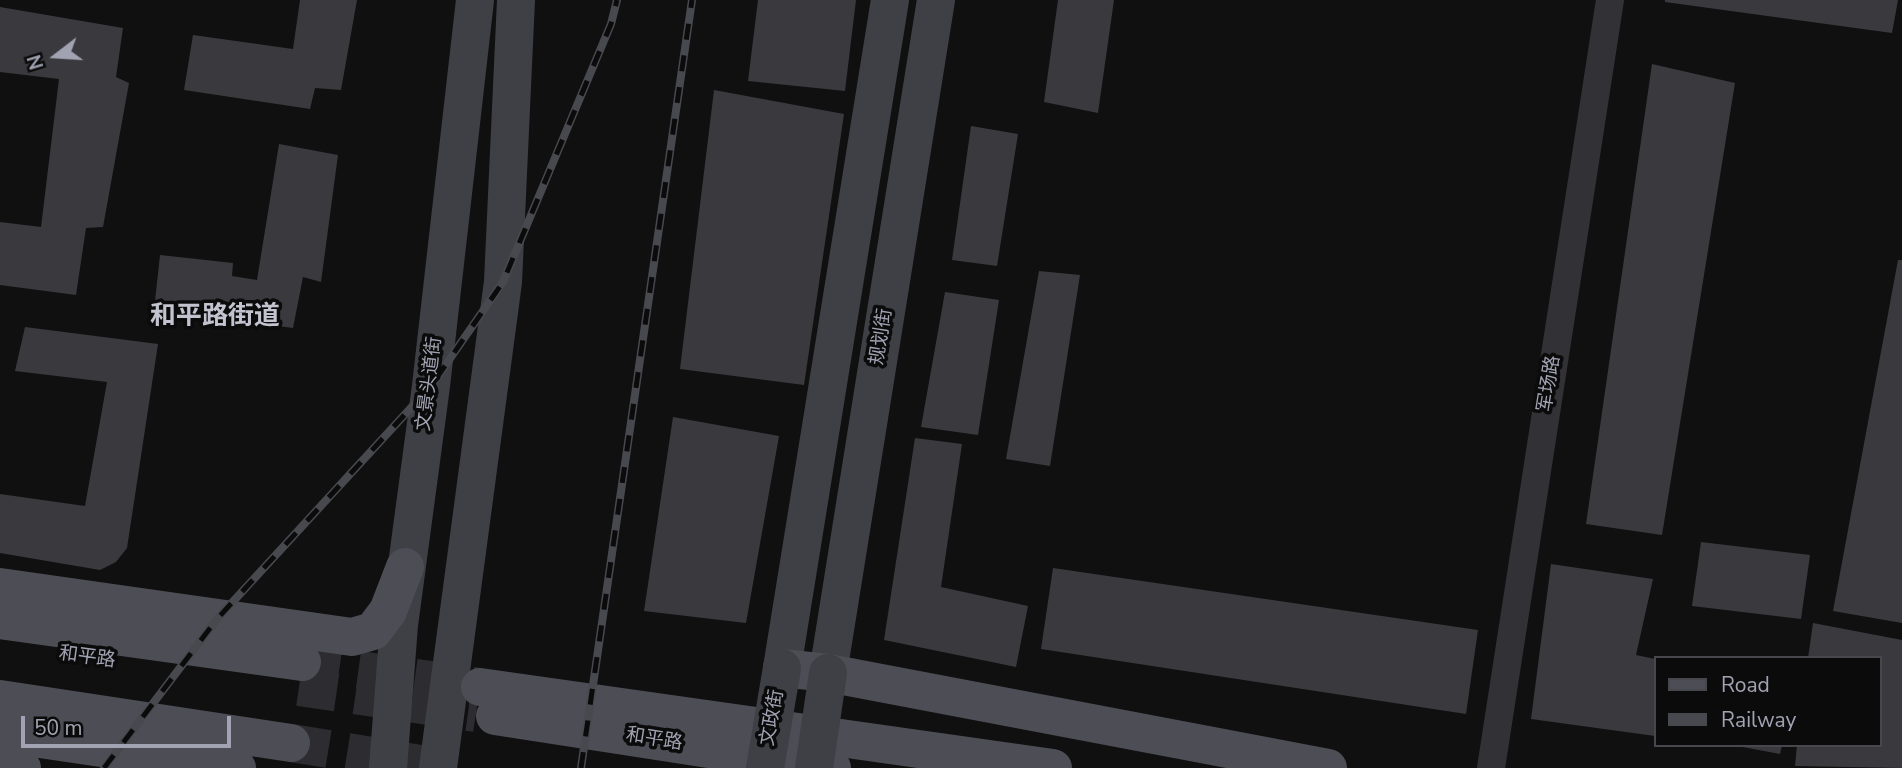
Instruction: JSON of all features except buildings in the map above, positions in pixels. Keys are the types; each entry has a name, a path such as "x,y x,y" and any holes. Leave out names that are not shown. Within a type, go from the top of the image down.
{"main road":[{"name":"文景头道街","path":"388,768 405,567 431,386 475,0"},
{"path":"438,768 503,282 516,0"},
{"path":"890,0 782,668 828,673 1328,768"},
{"name":"规划街","path":"828,673 936,0"},
{"path":"0,587 352,637 373,631 381,621 388,611 405,567"},
{"name":"和平路","path":"0,620 300,674 0,646"},
{"name":"文政街","path":"765,768 782,668"},
{"path":"814,768 828,673"},
{"path":"0,699 291,743"},
{"name":"和平路","path":"831,768 478,700 1052,768"},
{"path":"0,733 237,768"},
{"path":"0,764 22,768"}],"street":[{"name":"军场路","path":"1491,768 1610,0"}],"tunnel":[{"path":"302,662 480,687"},
{"path":"299,687 476,713"},
{"path":"291,743 446,768"}],"railway":[{"path":"104,768 217,619 431,386 503,282 611,24 617,0"},
{"path":"581,768 692,0"}],"district":[{"name":"和平路街道","path":"215,318"}]}
